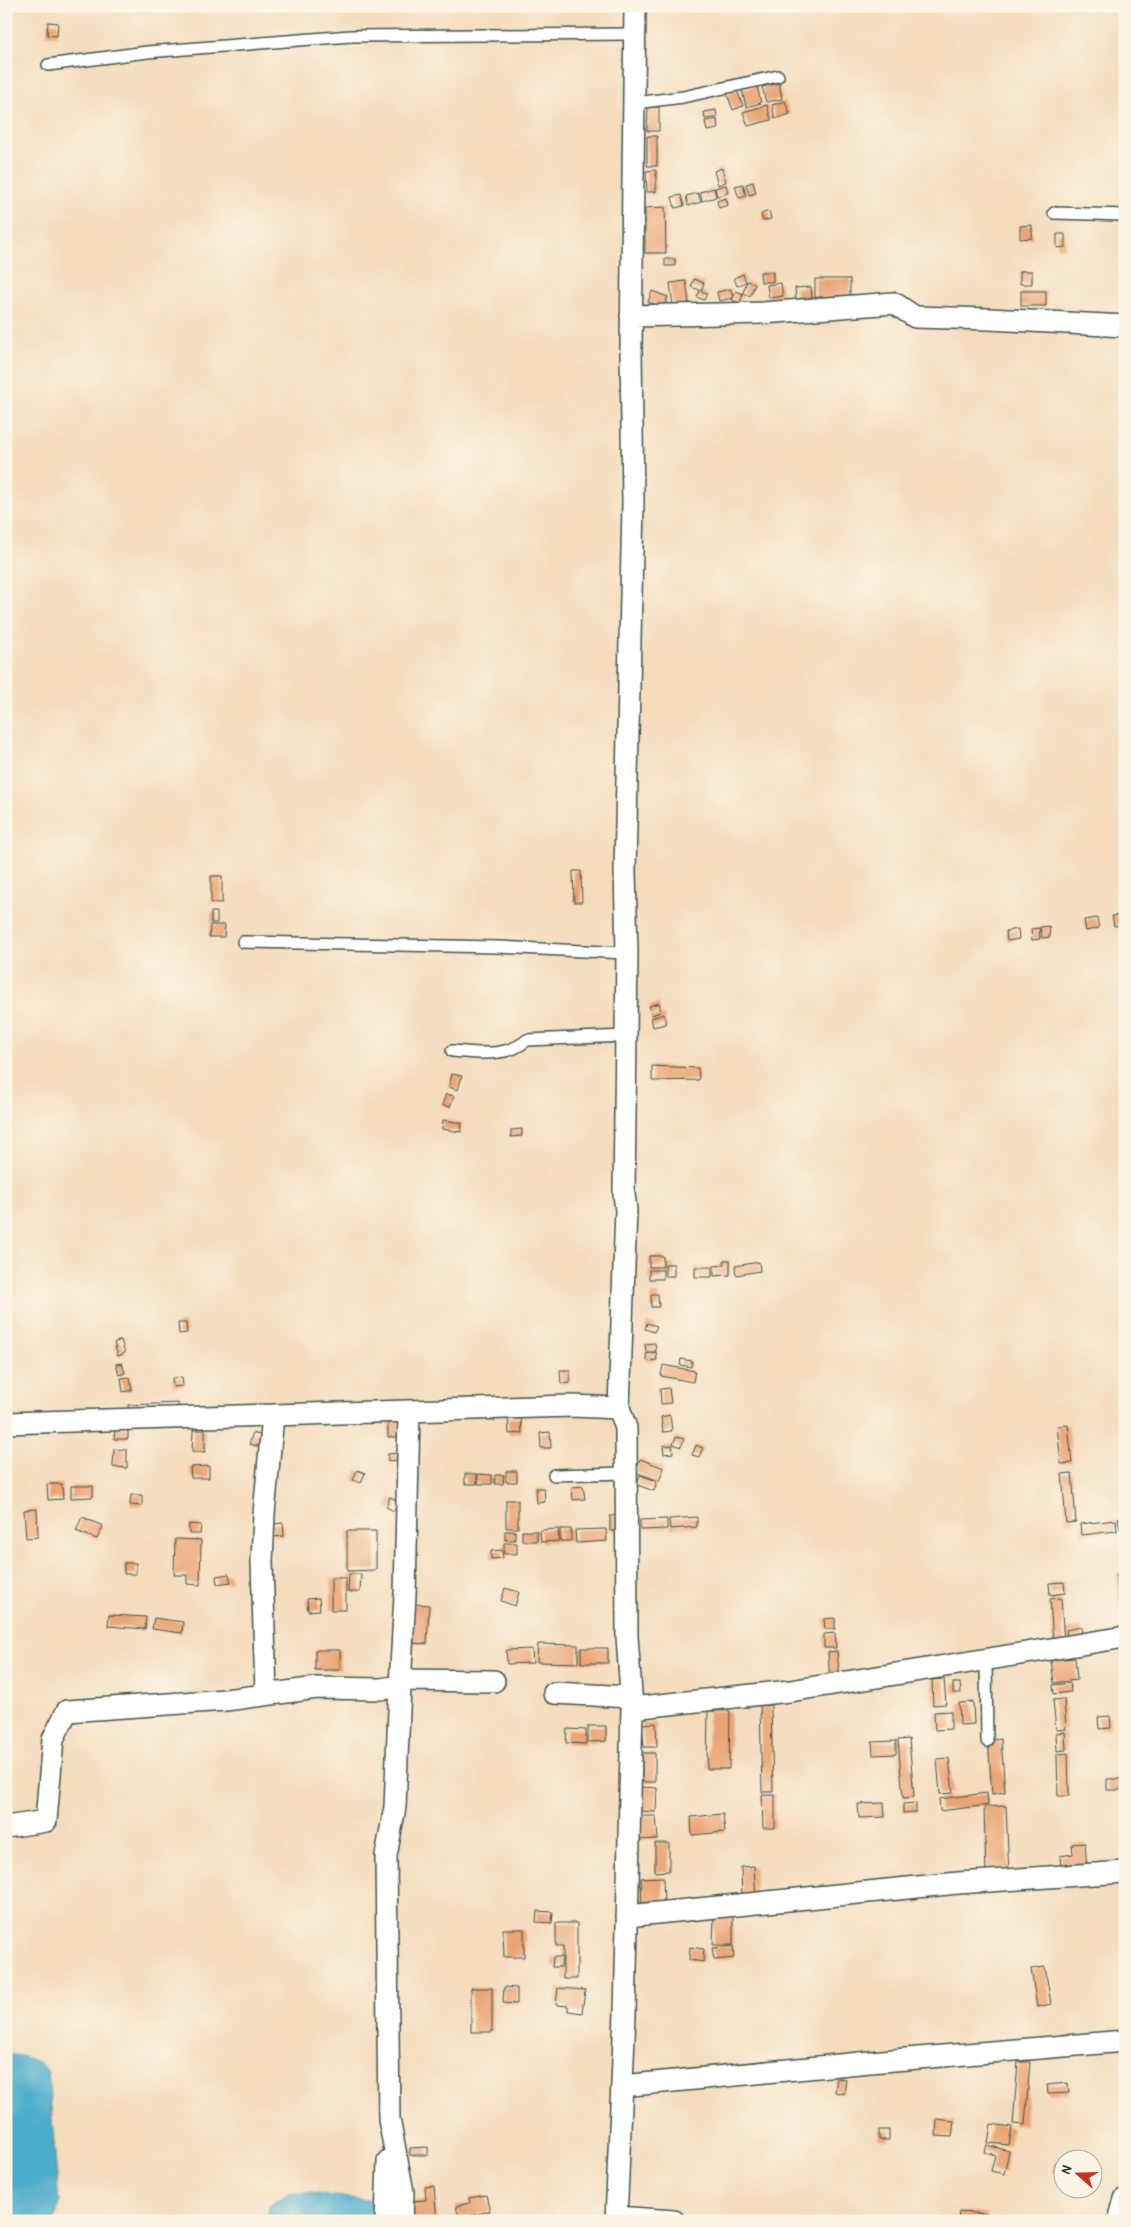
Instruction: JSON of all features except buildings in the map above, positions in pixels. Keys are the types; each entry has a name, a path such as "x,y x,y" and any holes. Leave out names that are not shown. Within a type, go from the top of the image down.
{"street":[{"path":"635,6 631,316 633,503 626,844 627,953 624,1194 626,1210 619,1408 626,1428 628,1636 632,1702 622,2086 616,2219 674,2221"},
{"path":"631,316 763,313 894,303 915,317 1125,326"},
{"path":"6,1422 572,1406 619,1408"},
{"path":"386,2221 389,2119 386,1856 395,1807 405,1595 409,1412"},
{"path":"266,1695 262,1562 264,1514 273,1415"},
{"path":"554,1694 632,1702 790,1691 1125,1638"},
{"path":"6,1827 46,1821 54,1739 67,1711 226,1700 317,1688 380,1689 400,1683 494,1682"},
{"path":"627,1916 958,1882 1125,1872"},
{"path":"622,2086 870,2062 1125,2041"},
{"path":"389,2119 403,2192 402,2221"},
{"path":"1119,2221 1125,2199"}],"lane":[{"path":"48,65 147,52 351,36 636,34"},
{"path":"635,104 683,97 778,76"},
{"path":"1054,212 1125,215"},
{"path":"243,942 497,947 627,953"},
{"path":"452,1051 495,1054 520,1046 527,1040 626,1036"},
{"path":"554,1475 626,1474"},
{"path":"986,1660 987,1741"}],"water":[{"path":"6,2054 35,2061 48,2072 59,2202 55,2221 6,2221"},
{"path":"288,2193 310,2193 374,2201 378,2221 267,2221 269,2206"}]}
